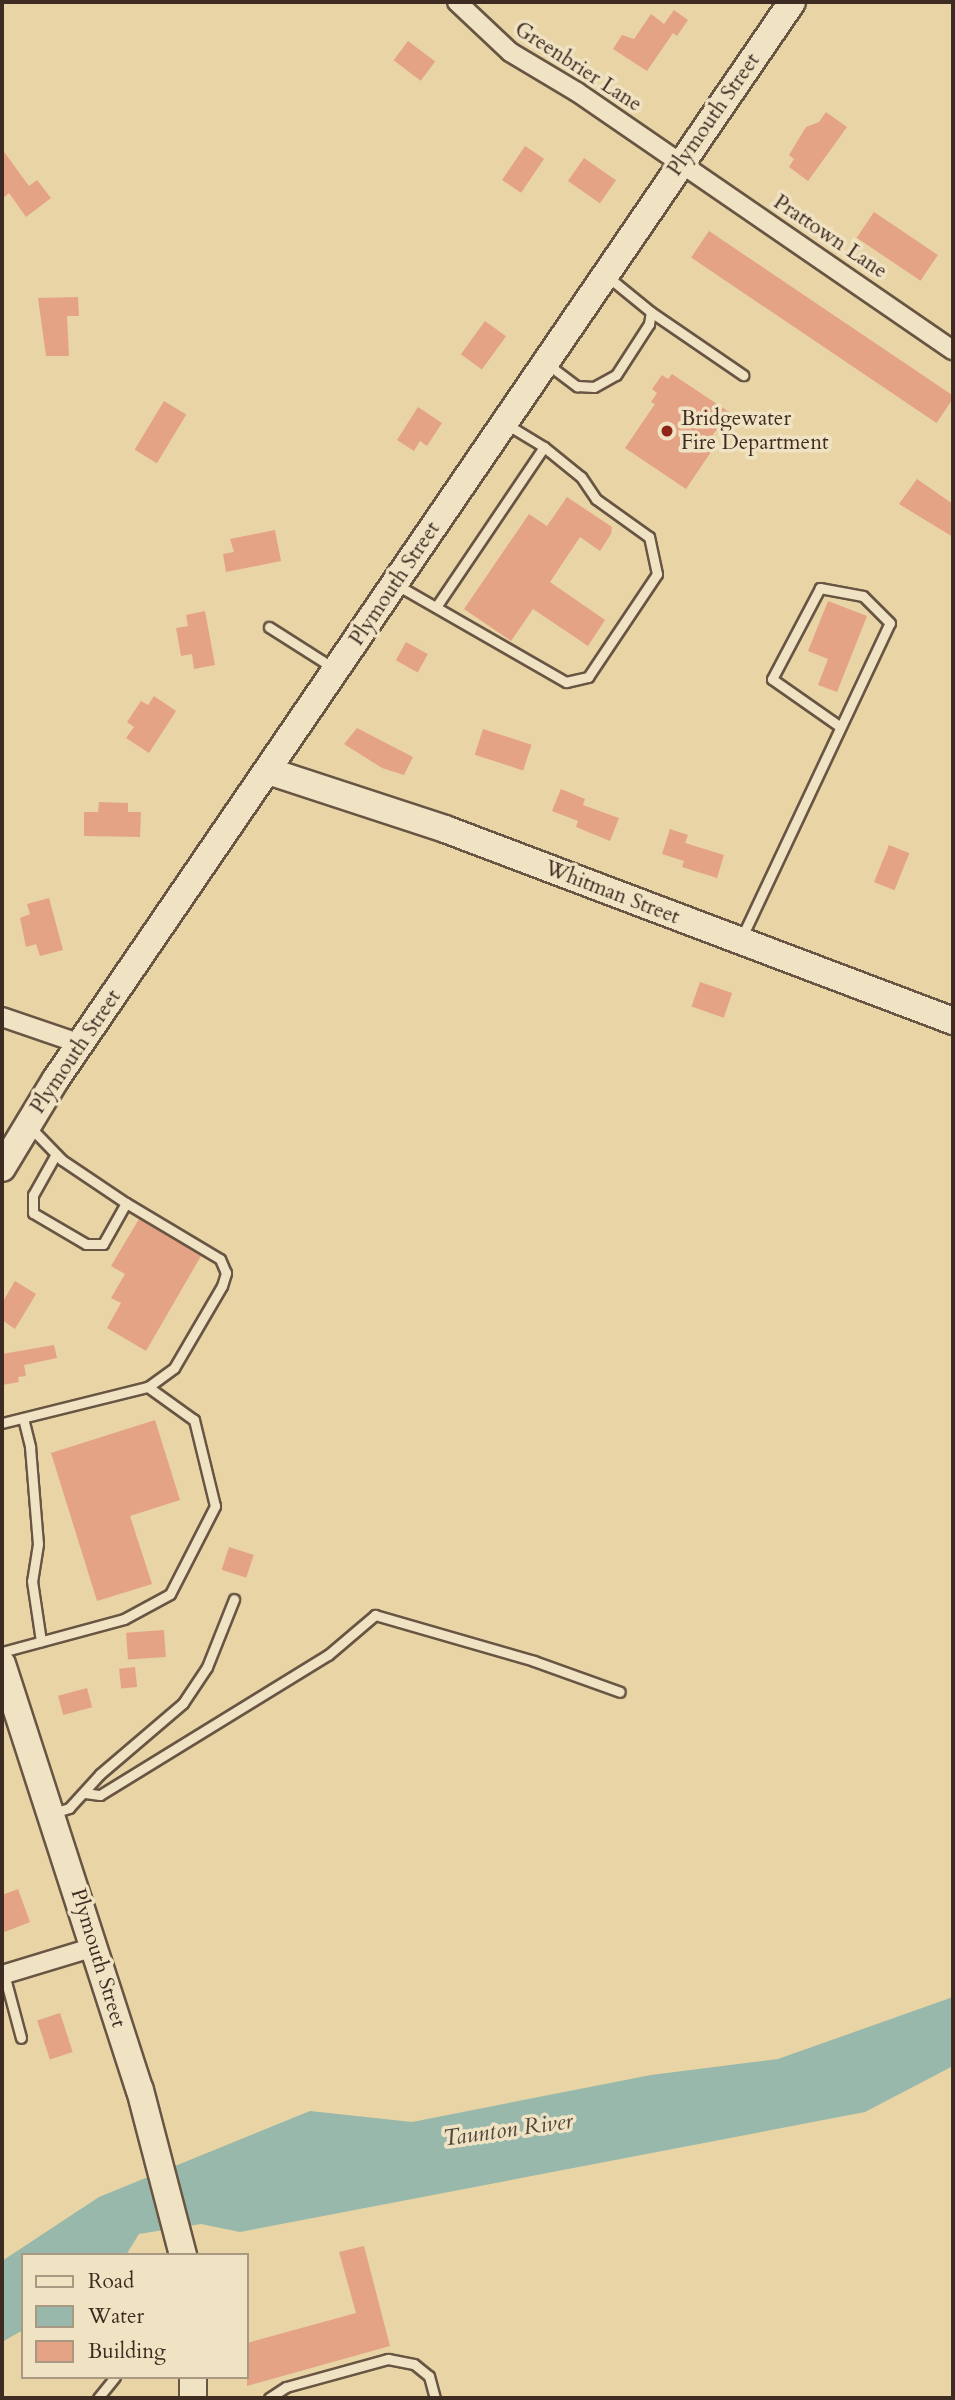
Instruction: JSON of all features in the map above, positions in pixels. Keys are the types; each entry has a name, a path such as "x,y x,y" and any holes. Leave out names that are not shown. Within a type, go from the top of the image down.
{"main road":[{"name":"Plymouth Street","path":"2,1168 81,1044 792,2"},
{"name":"Whitman Street","path":"268,771 434,825 953,1021"},
{"name":"Plymouth Street","path":"2,1664 52,1812 162,2164 182,2246"},
{"path":"193,2379 193,2398"}],"street":[{"name":"Greenbrier Lane","path":"457,2 510,52 680,163"},
{"name":"Prattown Lane","path":"680,163 953,350"},
{"path":"2,1017 81,1044"},
{"path":"3,1974 94,1947"}],"lane":[{"path":"604,274 651,312 743,375"},
{"path":"545,362 577,386 594,387 615,375 649,324 651,312"},
{"path":"395,583 566,682 587,677 619,631 657,574 649,537 596,499 581,477 544,447 504,423"},
{"path":"436,607 544,447"},
{"path":"740,940 890,623 863,596 820,588 772,679 839,726"},
{"path":"269,626 336,670"},
{"path":"2,1423 148,1387 174,1368 226,1273 220,1259 126,1203 56,1154 28,1124"},
{"path":"56,1154 33,1195 33,1213 94,1247 103,1244 126,1203"},
{"path":"2,1651 155,1606 170,1594 215,1506 194,1420 148,1387"},
{"path":"23,1418 32,1461 38,1544 32,1581 41,1641"},
{"path":"52,1812 69,1808 183,1703 207,1667 234,1599"},
{"path":"85,1793 100,1795 328,1655 375,1615 534,1661 620,1692"},
{"path":"3,1974 21,2038"},
{"path":"269,2398 286,2387 388,2359 414,2364 429,2376 435,2398"},
{"path":"98,2398 112,2379"}],"water":[{"name":"Taunton River","path":"953,1997 953,2066 865,2112 240,2232 201,2224 139,2234 127,2253 21,2253 21,2331 2,2342 2,2261 99,2197 310,2111 412,2122 651,2075 778,2059"}],"building":[{"path":"674,10 688,20 677,36 673,33 647,71 613,49 622,35 634,39 651,14 664,24"},
{"path":"408,41 435,61 421,81 394,60"},
{"path":"826,112 847,127 808,181 789,167 794,159 789,155 806,127 819,122"},
{"path":"525,146 544,159 521,193 502,180"},
{"path":"2,149 29,186 37,180 51,198 26,217 9,193 2,199"},
{"path":"584,158 616,180 600,203 568,181"},
{"path":"874,212 938,255 921,281 857,238"},
{"path":"709,231 953,396 937,423 691,258"},
{"path":"78,297 79,316 67,316 69,356 46,356 38,298"},
{"path":"485,321 506,336 482,369 461,354"},
{"path":"672,374 729,412 710,439 717,443 686,489 625,448 655,404 651,402 657,393 652,389 662,375 668,379"},
{"path":"164,401 186,414 157,463 135,450"},
{"path":"418,407 442,423 427,446 420,441 414,451 397,440"},
{"path":"917,479 953,504 953,537 899,504"},
{"path":"567,497 612,527 611,534 600,551 580,537 550,582 605,620 588,646 533,609 511,641 464,609 529,514 547,526"},
{"path":"275,530 281,561 226,572 223,554 234,552 230,539"},
{"path":"828,601 867,616 837,692 818,685 828,659 808,651"},
{"path":"205,611 215,665 194,669 192,654 181,656 176,628 188,626 186,615"},
{"path":"406,642 428,654 418,672 396,660"},
{"path":"154,696 176,711 149,753 126,738 134,727 127,722 141,701 148,705"},
{"path":"357,728 413,757 404,775 382,768 344,744"},
{"path":"483,729 532,745 523,770 475,755"},
{"path":"561,789 585,799 583,805 619,818 610,841 576,827 578,821 552,811"},
{"path":"99,802 128,803 128,812 141,812 140,837 84,836 84,812 98,812"},
{"path":"670,829 688,835 685,843 724,855 717,878 682,867 684,861 662,854"},
{"path":"889,845 909,853 894,890 874,882"},
{"path":"49,898 63,950 40,956 36,944 26,947 20,918 30,914 27,904"},
{"path":"700,982 732,993 724,1018 692,1007"},
{"path":"139,1219 201,1256 146,1351 107,1328 121,1303 111,1298 125,1274 111,1266"},
{"path":"15,1281 36,1294 15,1329 2,1320 2,1303"},
{"path":"54,1345 57,1358 24,1365 26,1376 18,1377 19,1382 2,1385 2,1354"},
{"path":"155,1420 180,1500 130,1516 152,1584 97,1601 51,1453"},
{"path":"229,1547 254,1555 246,1578 222,1570"},
{"path":"164,1630 166,1657 128,1660 126,1633"},
{"path":"135,1667 137,1687 121,1689 119,1669"},
{"path":"87,1688 92,1707 63,1715 58,1696"},
{"path":"18,1889 30,1922 2,1933 2,1895"},
{"path":"60,2013 73,2052 50,2059 37,2020"},
{"path":"364,2246 390,2346 247,2386 248,2343 356,2313 339,2252"}],"place":[{"name":"Bridgewater Fire Department","path":"667,431"}]}
